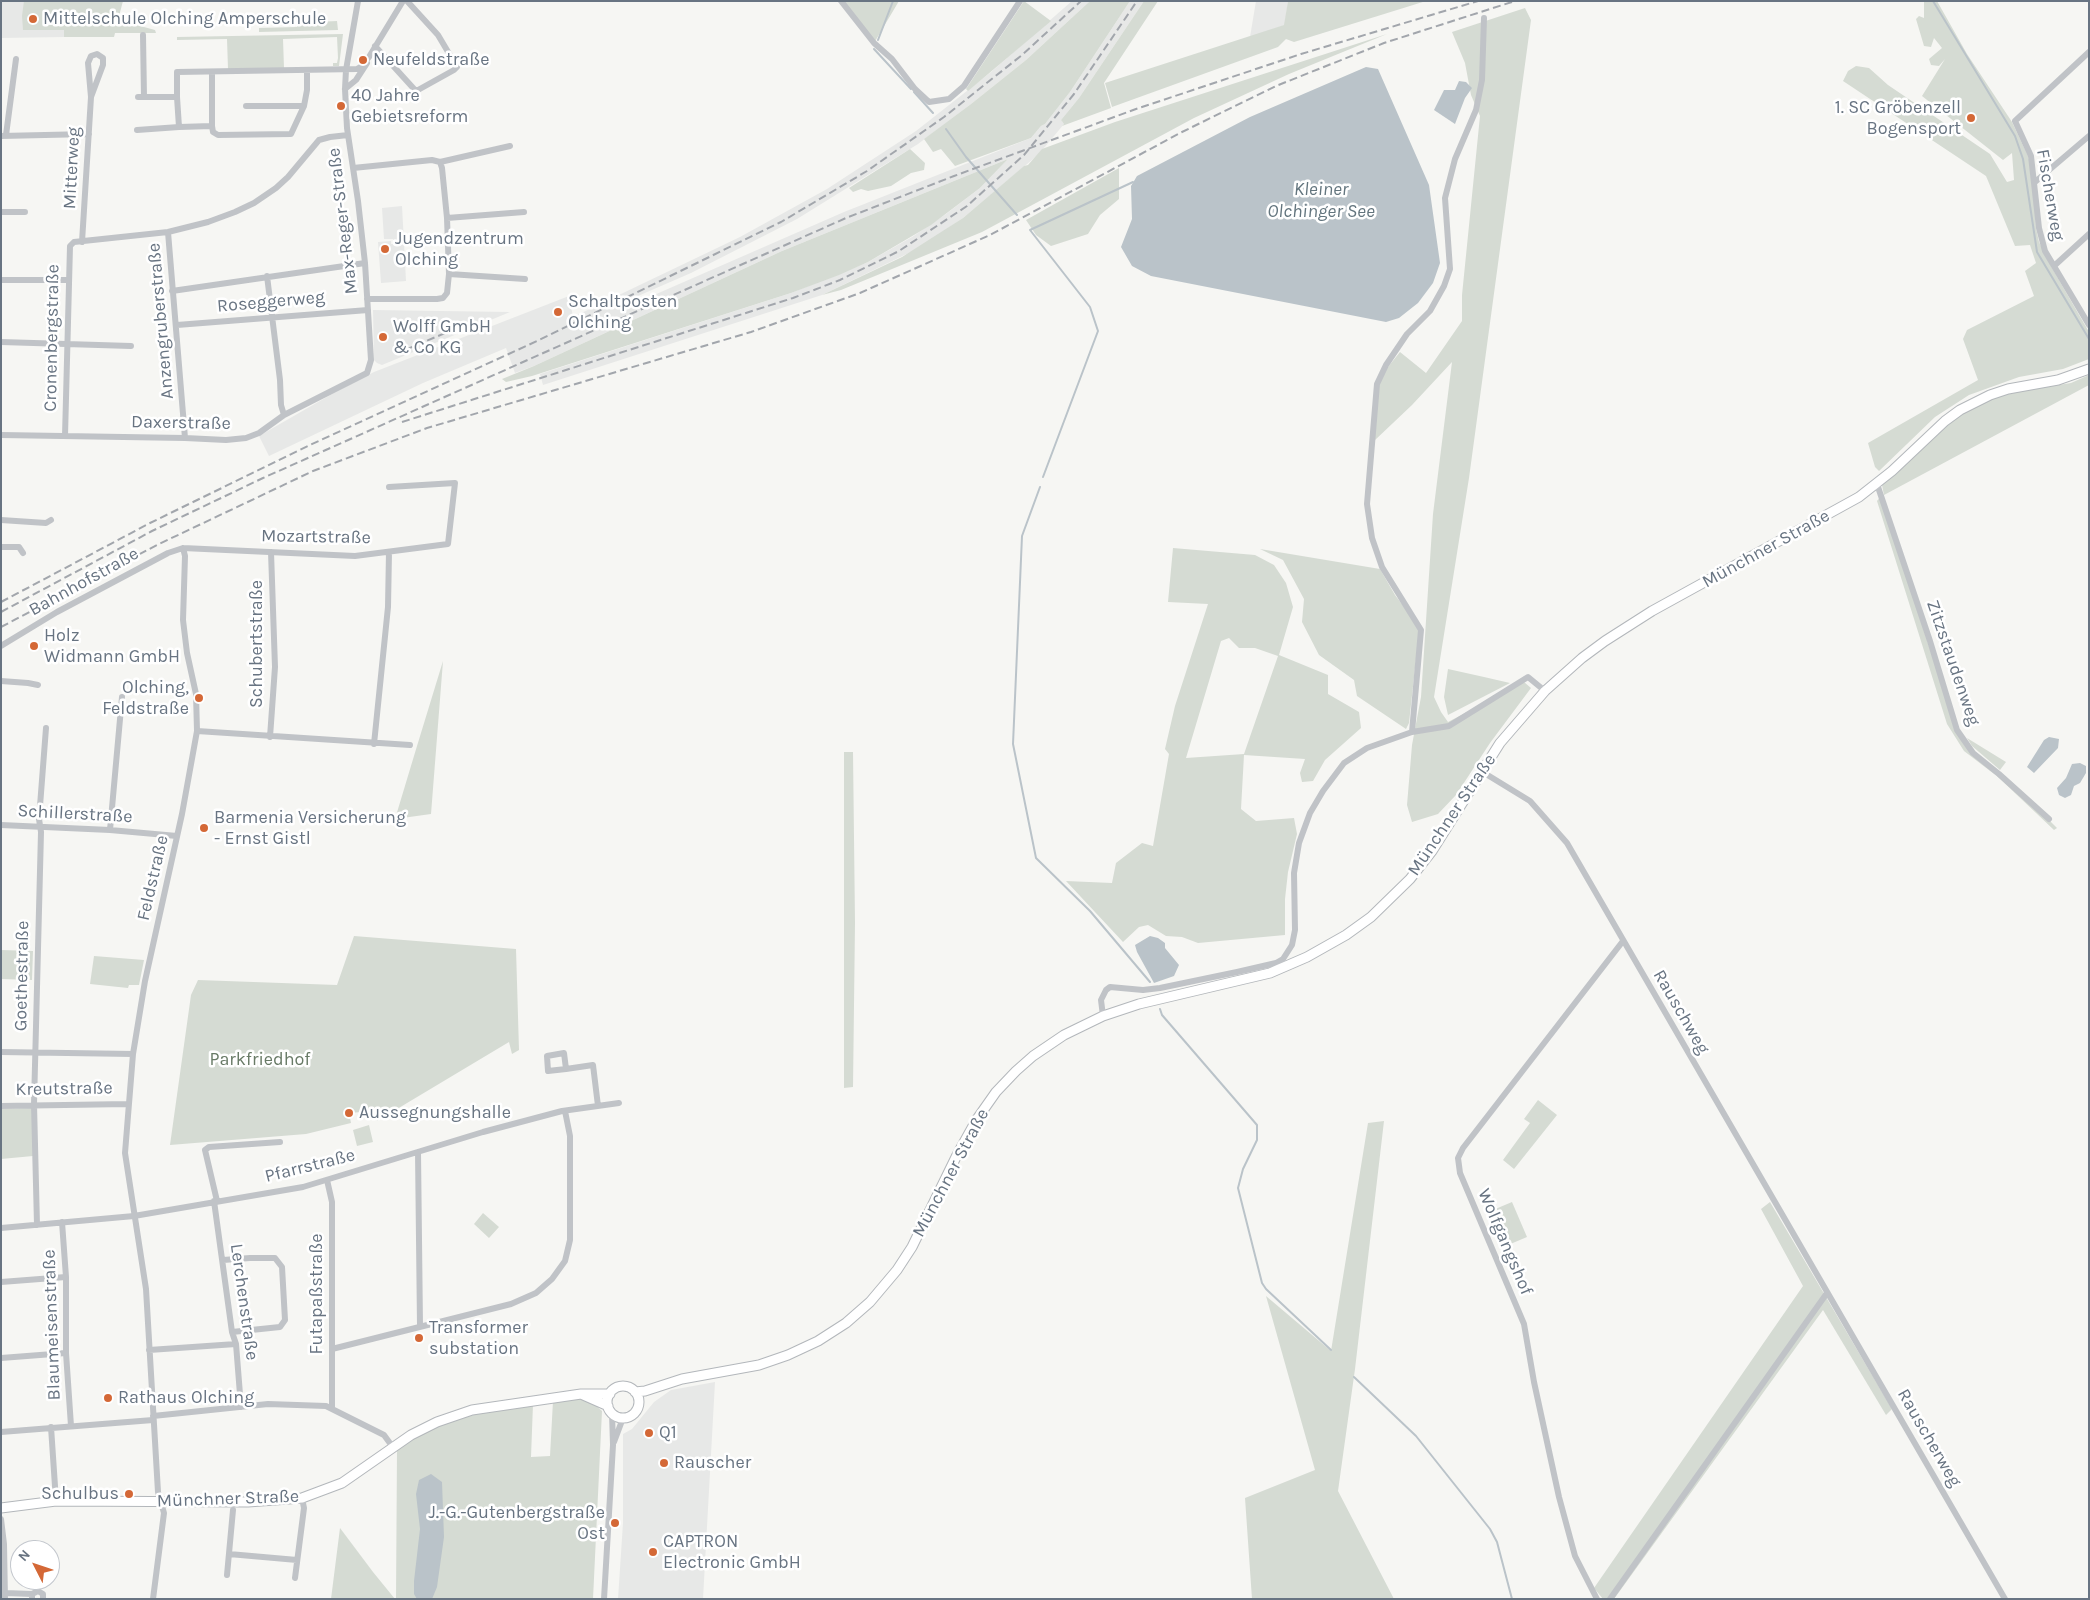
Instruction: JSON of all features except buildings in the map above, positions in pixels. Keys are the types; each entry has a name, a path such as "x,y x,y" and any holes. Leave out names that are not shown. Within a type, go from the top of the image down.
{"main road":[{"name":"Münchner Straße","path":"692,1378 760,1364 788,1354 832,1332 864,1307 881,1290 905,1259 968,1133 996,1092 1016,1071 1050,1044 1070,1031 1103,1016 1139,1004 1270,973 1307,957 1346,935 1371,917 1410,879 1441,836 1481,771 1512,728 1545,692 1582,658 1629,625 1838,510 1877,484 1945,421 1975,402 2008,389 2058,380 2089,369"},
{"path":"610,1409 610,1394 624,1386 635,1392 645,1391 682,1379 692,1378"},
{"path":"639,1401 692,1378"},
{"path":"581,1394 623,1418 635,1412 639,1401 635,1392"},
{"name":"Münchner Straße","path":"1,1508 56,1501 248,1502 302,1498 342,1483 392,1446 437,1422 472,1410 581,1394 610,1394"}],"street":[{"name":"Max-Reger-Straße","path":"358,1 346,70 345,89 348,136 365,263 370,367"},
{"path":"345,89 363,70 375,46 405,1 438,35 457,67 415,90 375,46"},
{"path":"841,1 874,43 892,59 929,102 949,99 964,86 1020,1"},
{"path":"1412,732 1421,630 1382,567 1372,538 1367,504 1377,384 1386,365 1407,334 1430,311 1444,286 1450,270 1445,198 1454,159 1476,110 1482,80 1484,18"},
{"path":"143,35 141,97 177,97"},
{"name":"Fischerweg","path":"2089,52 2015,121 2032,156 2039,228 2045,251 2089,325"},
{"name":"Mitterweg","path":"82,242 91,97 88,63 91,56 97,54 103,58 103,65 91,97"},
{"path":"178,127 177,72 346,70 357,69 369,57"},
{"path":"16,58 4,135 89,134"},
{"path":"212,72 212,126 213,132 218,135 291,134 304,106 307,90 307,71"},
{"path":"246,106 304,106"},
{"path":"137,130 212,126"},
{"path":"82,242 168,232 208,222 254,203 288,177 319,140 330,136 348,136"},
{"path":"2036,182 2089,136"},
{"path":"353,168 432,160 440,162 510,146"},
{"path":"367,299 442,298 447,293 449,274 447,218 440,162"},
{"path":"1,212 25,212"},
{"path":"447,218 524,212"},
{"name":"Anzengruberstraße","path":"168,232 185,438"},
{"path":"2054,266 2089,234"},
{"name":"Cronenbergstraße","path":"65,436 70,246 74,242 82,242"},
{"path":"172,291 365,263"},
{"path":"449,274 525,279"},
{"path":"267,276 280,380 281,405 284,415"},
{"path":"1,280 69,280"},
{"name":"Roseggerweg","path":"177,325 368,310"},
{"path":"1,342 131,346"},
{"name":"Daxerstraße","path":"1,436 226,440 246,438 259,433 284,415 361,377 370,367"},
{"name":"Mozartstraße","path":"183,548 355,556 448,544 455,483 389,487"},
{"name":"Zitzstaudenweg","path":"1877,484 1930,642 1957,730 1973,753 2000,774 2049,819"},
{"path":"1,520 46,523 51,520"},
{"path":"1,546 18,547 23,552"},
{"name":"Bahnhofstraße","path":"1,646 57,612 168,552 183,548"},
{"name":"Feldstraße","path":"153,1599 164,1513 158,1492 146,1290 125,1153 133,1054 145,981 178,836 197,731 196,694 187,653 183,620 186,556 183,548"},
{"name":"Schubertstraße","path":"270,737 275,666 271,552"},
{"path":"374,744 388,607 389,552"},
{"path":"1103,1016 1101,1000 1106,990 1110,987 1143,990 1160,988 1237,972 1283,959 1292,945 1295,930 1294,873 1299,843 1310,814 1323,791 1335,773 1357,754 1367,748 1412,732 1449,726 1528,677 1545,692"},
{"path":"1,681 38,685"},
{"path":"110,830 122,697"},
{"name":"Goethestraße","path":"37,1225 34,1104 41,832 39,826 46,728"},
{"path":"197,731 410,745"},
{"name":"Rauschweg","path":"1481,771 1530,801 1567,844 1827,1292"},
{"name":"Schillerstraße","path":"1,825 110,830 178,836"},
{"name":"Wolfgangshof","path":"1597,1599 1575,1556 1559,1497 1534,1382 1524,1324 1460,1172 1458,1158 1463,1148 1623,941"},
{"path":"1,1052 133,1054"},
{"path":"566,1069 593,1065 598,1106"},
{"name":"Kreutstraße","path":"1,1106 128,1104"},
{"name":"Pfarrstraße","path":"1,1228 134,1216 303,1187 483,1132 565,1111 619,1104"},
{"path":"332,1349 521,1300 538,1292 559,1270 570,1240 570,1142 565,1111"},
{"name":"Lerchenstraße","path":"241,1407 236,1344 232,1332 216,1201 205,1150 209,1147 280,1142"},
{"path":"418,1152 420,1326"},
{"name":"Futapaßstraße","path":"327,1180 332,1202 332,1408"},
{"name":"Blaumeisenstraße","path":"62,1222 66,1277 66,1353 71,1426"},
{"path":"223,1260 275,1258 282,1267 285,1320 280,1327 232,1332"},
{"path":"1,1282 66,1277"},
{"path":"1610,1599 1827,1292"},
{"name":"Rauscherweg","path":"1827,1292 2005,1599"},
{"path":"149,1350 236,1344"},
{"path":"1,1358 66,1353"},
{"path":"1,1432 153,1418 241,1407 294,1404 332,1408 384,1435 392,1446"},
{"path":"604,1599 613,1445 610,1409"},
{"path":"613,1445 623,1418"},
{"path":"51,1427 56,1501"},
{"path":"294,1578 304,1508 302,1498"},
{"path":"227,1575 233,1510"},
{"path":"1,1519 4,1544 5,1596 32,1596 36,1591 40,1592 43,1599"},
{"path":"229,1554 296,1560"}],"shaded area":[{"name":"Mittelschule Olching Amperschule","path":"1,1 66,1 64,37 1,38"},
{"path":"1072,1 1090,1 1026,60 918,144 797,219 691,273 638,296 638,302 844,212 1031,138 1045,124 1070,92 1130,1 1144,1 1079,98 1061,120 1064,124 1039,154 963,218 919,248 822,295 543,385 540,374 791,293 868,262 912,237 946,214 980,188 1008,159 782,251 534,366 515,373 506,348 423,383 269,456 259,436 374,372 569,296 573,317 740,237 827,189 916,131 991,72"},
{"path":"1256,1 1288,1 1285,25 1250,37"},
{"path":"402,206 406,281 381,283 378,242 391,241 391,244 393,244 393,239 384,239 382,208"},
{"path":"373,310 510,312 382,365 374,360"},
{"path":"715,1382 703,1599 618,1599 623,1523 623,1434 632,1429 654,1402 671,1390"}],"green space":[{"path":"24,1 123,1 118,20 155,30 156,33 115,33 114,37 64,37 64,30 23,30"},
{"path":"841,1 899,1 874,43"},
{"path":"1024,1 1051,21 968,91 966,89"},
{"path":"1090,1 1130,1 1070,92 1045,124 1031,138 955,166 941,149 933,152 924,139 1026,60"},
{"path":"1144,1 1158,1 1104,83 1111,108 1062,126 1064,124 1061,120 1079,98"},
{"path":"1288,1 1426,1 1294,42 1286,39 1278,47 1112,107 1105,83 1284,25"},
{"path":"1924,1 1937,1 1967,54 2012,122 2028,156 2033,175 2036,228 2039,242 2089,332 2089,359 2063,369 2019,377 1969,395 1935,417 1879,471 1875,467 1868,443 1978,380 1963,339 1967,330 2034,296 2025,271 2036,263 2030,245 2015,246 1986,176 1843,81 1848,71 1856,66 1869,68 1888,85 1990,154 2007,182 2014,180 2012,153 2003,160 1922,96 1945,59 1939,66 1931,65 1929,59 1942,48 1934,38 1931,47 1924,46 1916,19 1919,16 1924,18"},
{"path":"1525,8 1531,20 1469,478 1434,697 1448,722 1524,682 1531,688 1490,743 1456,795 1438,814 1412,822 1407,805 1412,745 1421,697 1433,514 1452,362 1412,405 1374,441 1380,377 1400,352 1426,373 1462,321 1462,295 1480,116 1471,95 1465,63 1452,32"},
{"path":"337,21 338,30 259,32 259,28 297,27 297,23"},
{"path":"343,34 339,66 333,66 333,63 337,63 338,58 337,37 283,39 284,68 228,69 227,39 177,40 177,37"},
{"path":"1387,34 1289,74 1194,118 982,232 841,290 822,295 902,257 963,218 1024,166 1028,165 1042,149 1115,122"},
{"path":"910,149 925,163 924,170 911,173 891,186 868,191 861,189 853,192 849,188"},
{"path":"1008,159 980,188 931,225 868,262 839,275 791,293 532,376 506,382 502,379 782,251"},
{"path":"1119,168 1119,199 1100,215 1088,234 1051,246 1036,235 1026,220"},
{"path":"2089,375 2089,385 1884,495 1882,485 1948,423 1978,405 2007,393 2071,383"},
{"path":"1880,497 1957,731 1972,754 2049,820 2057,828 2054,830 1998,777 1964,751 1947,724 1877,501"},
{"path":"1173,548 1255,555 1274,565 1286,583 1293,607 1279,655 1328,675 1328,694 1359,712 1361,728 1325,760 1313,781 1302,782 1300,773 1305,759 1244,755 1241,809 1256,821 1294,818 1297,834 1288,872 1285,899 1285,935 1198,943 1182,937 1166,936 1148,925 1139,927 1123,942 1066,881 1112,883 1116,863 1142,843 1153,846 1169,754 1165,749 1175,706 1208,604 1168,602","holes":["1229,638 1239,648 1255,648 1278,656 1244,754 1186,758 1221,641"]},
{"path":"1260,549 1380,569 1395,595 1414,620 1419,631 1409,723 1406,729 1357,696 1354,680 1319,655 1302,622 1304,599 1283,560"},
{"path":"443,661 431,814 395,819 417,746"},
{"path":"1448,669 1510,683 1448,715 1444,697"},
{"path":"1967,738 2006,762 2000,770 1972,746"},
{"path":"844,752 853,752 855,923 853,1087 844,1088"},
{"name":"Parkfriedhof","path":"354,936 516,949 519,1050 512,1054 509,1042 377,1121 371,1109 363,1109 362,1112 349,1113 351,1123 306,1134 170,1145 191,995 198,980 337,985"},
{"path":"1,950 33,951 32,980 1,979"},
{"path":"94,956 144,960 139,985 129,985 128,988 90,984"},
{"path":"1538,1100 1557,1115 1514,1169 1503,1160 1530,1123 1524,1119"},
{"path":"32,1108 33,1156 1,1159 1,1109"},
{"path":"1384,1121 1355,1369 1338,1491 1394,1599 1252,1599 1245,1498 1315,1470 1266,1296 1331,1351 1368,1123"},
{"path":"369,1125 373,1142 357,1146 353,1130"},
{"path":"1512,1202 1527,1237 1508,1245 1493,1210"},
{"path":"1770,1202 1892,1409 1886,1415 1823,1310 1614,1599 1603,1599 1594,1588 1803,1286 1761,1209"},
{"path":"483,1213 499,1227 489,1238 474,1224"},
{"path":"580,1399 593,1403 602,1411 593,1599 396,1599 397,1450 421,1434 455,1420 533,1404 531,1457 550,1456 553,1401"},
{"path":"340,1528 373,1572 395,1599 331,1599"}],"water":[{"name":"Kleiner Olchinger See","path":"1366,67 1378,69 1429,185 1440,263 1433,283 1418,303 1399,318 1386,322 1151,276 1132,266 1121,247 1132,219 1131,186 1137,176 1250,117"},
{"path":"1459,81 1466,82 1472,88 1465,98 1455,124 1434,110 1444,90 1455,90"},
{"path":"2049,737 2059,739 2058,748 2034,773 2027,767 2044,740"},
{"path":"2080,763 2086,766 2086,773 2080,783 2074,786 2071,795 2065,798 2059,795 2057,788 2066,778 2072,764"},
{"path":"1150,936 1158,938 1165,943 1165,948 1179,965 1174,976 1154,983 1135,945"},
{"path":"431,1474 442,1482 444,1537 437,1587 432,1599 417,1599 414,1594 414,1581 420,1529 416,1494 419,1480"}],"waterway":[{"path":"878,40 893,1"},
{"path":"1933,1 2015,136 2023,159 2037,252 2089,339"},
{"path":"874,49 911,89"},
{"path":"914,92 933,113"},
{"path":"946,129 966,157 1017,215"},
{"path":"1043,477 1098,331 1090,307 1030,230 1133,182"},
{"path":"1040,487 1022,536 1013,744 1036,858 1090,911 1150,982"},
{"path":"1160,1009 1162,1015 1257,1125 1257,1140 1243,1169 1238,1188 1262,1283 1266,1289 1331,1350"},
{"path":"1354,1377 1416,1436 1490,1529 1497,1542 1512,1599"}],"railway":[{"path":"1,602 150,523 310,445 537,341 781,222 867,171 944,117 1022,55 1081,1"},
{"path":"402,422 793,298 840,280 899,251 967,206 1024,155 1074,94 1137,1"},
{"path":"1,612 152,531 263,478 846,218 1136,109 1301,54 1478,1"},
{"path":"1,627 159,544 313,471 427,428 751,332 860,293 990,235 1182,132 1276,86 1384,43 1515,1"},
{"path":"405,350 464,325"}],"place":[{"name":"Mittelschule Olching Amperschule","path":"33,19"},
{"name":"Neufeldstraße","path":"363,60"},
{"name":"40 Jahre Gebietsreform","path":"341,106"},
{"name":"1. SC Gröbenzell Bogensport","path":"1971,118"},
{"name":"Jugendzentrum Olching","path":"385,249"},
{"name":"Schaltposten Olching","path":"558,312"},
{"name":"Wolff GmbH & Co KG","path":"383,337"},
{"name":"Holz Widmann GmbH","path":"34,646"},
{"name":"Olching, Feldstraße","path":"199,698"},
{"name":"Barmenia Versicherung - Ernst Gistl","path":"204,828"},
{"name":"Aussegnungshalle","path":"349,1113"},
{"name":"Transformer substation","path":"419,1338"},
{"name":"Rathaus Olching","path":"108,1398"},
{"name":"Q1","path":"649,1433"},
{"name":"Rauscher","path":"664,1463"},
{"name":"Schulbus","path":"129,1494"},
{"name":"J.-G.-Gutenbergstraße Ost","path":"615,1523"},
{"name":"CAPTRON Electronic GmbH","path":"653,1552"}]}
